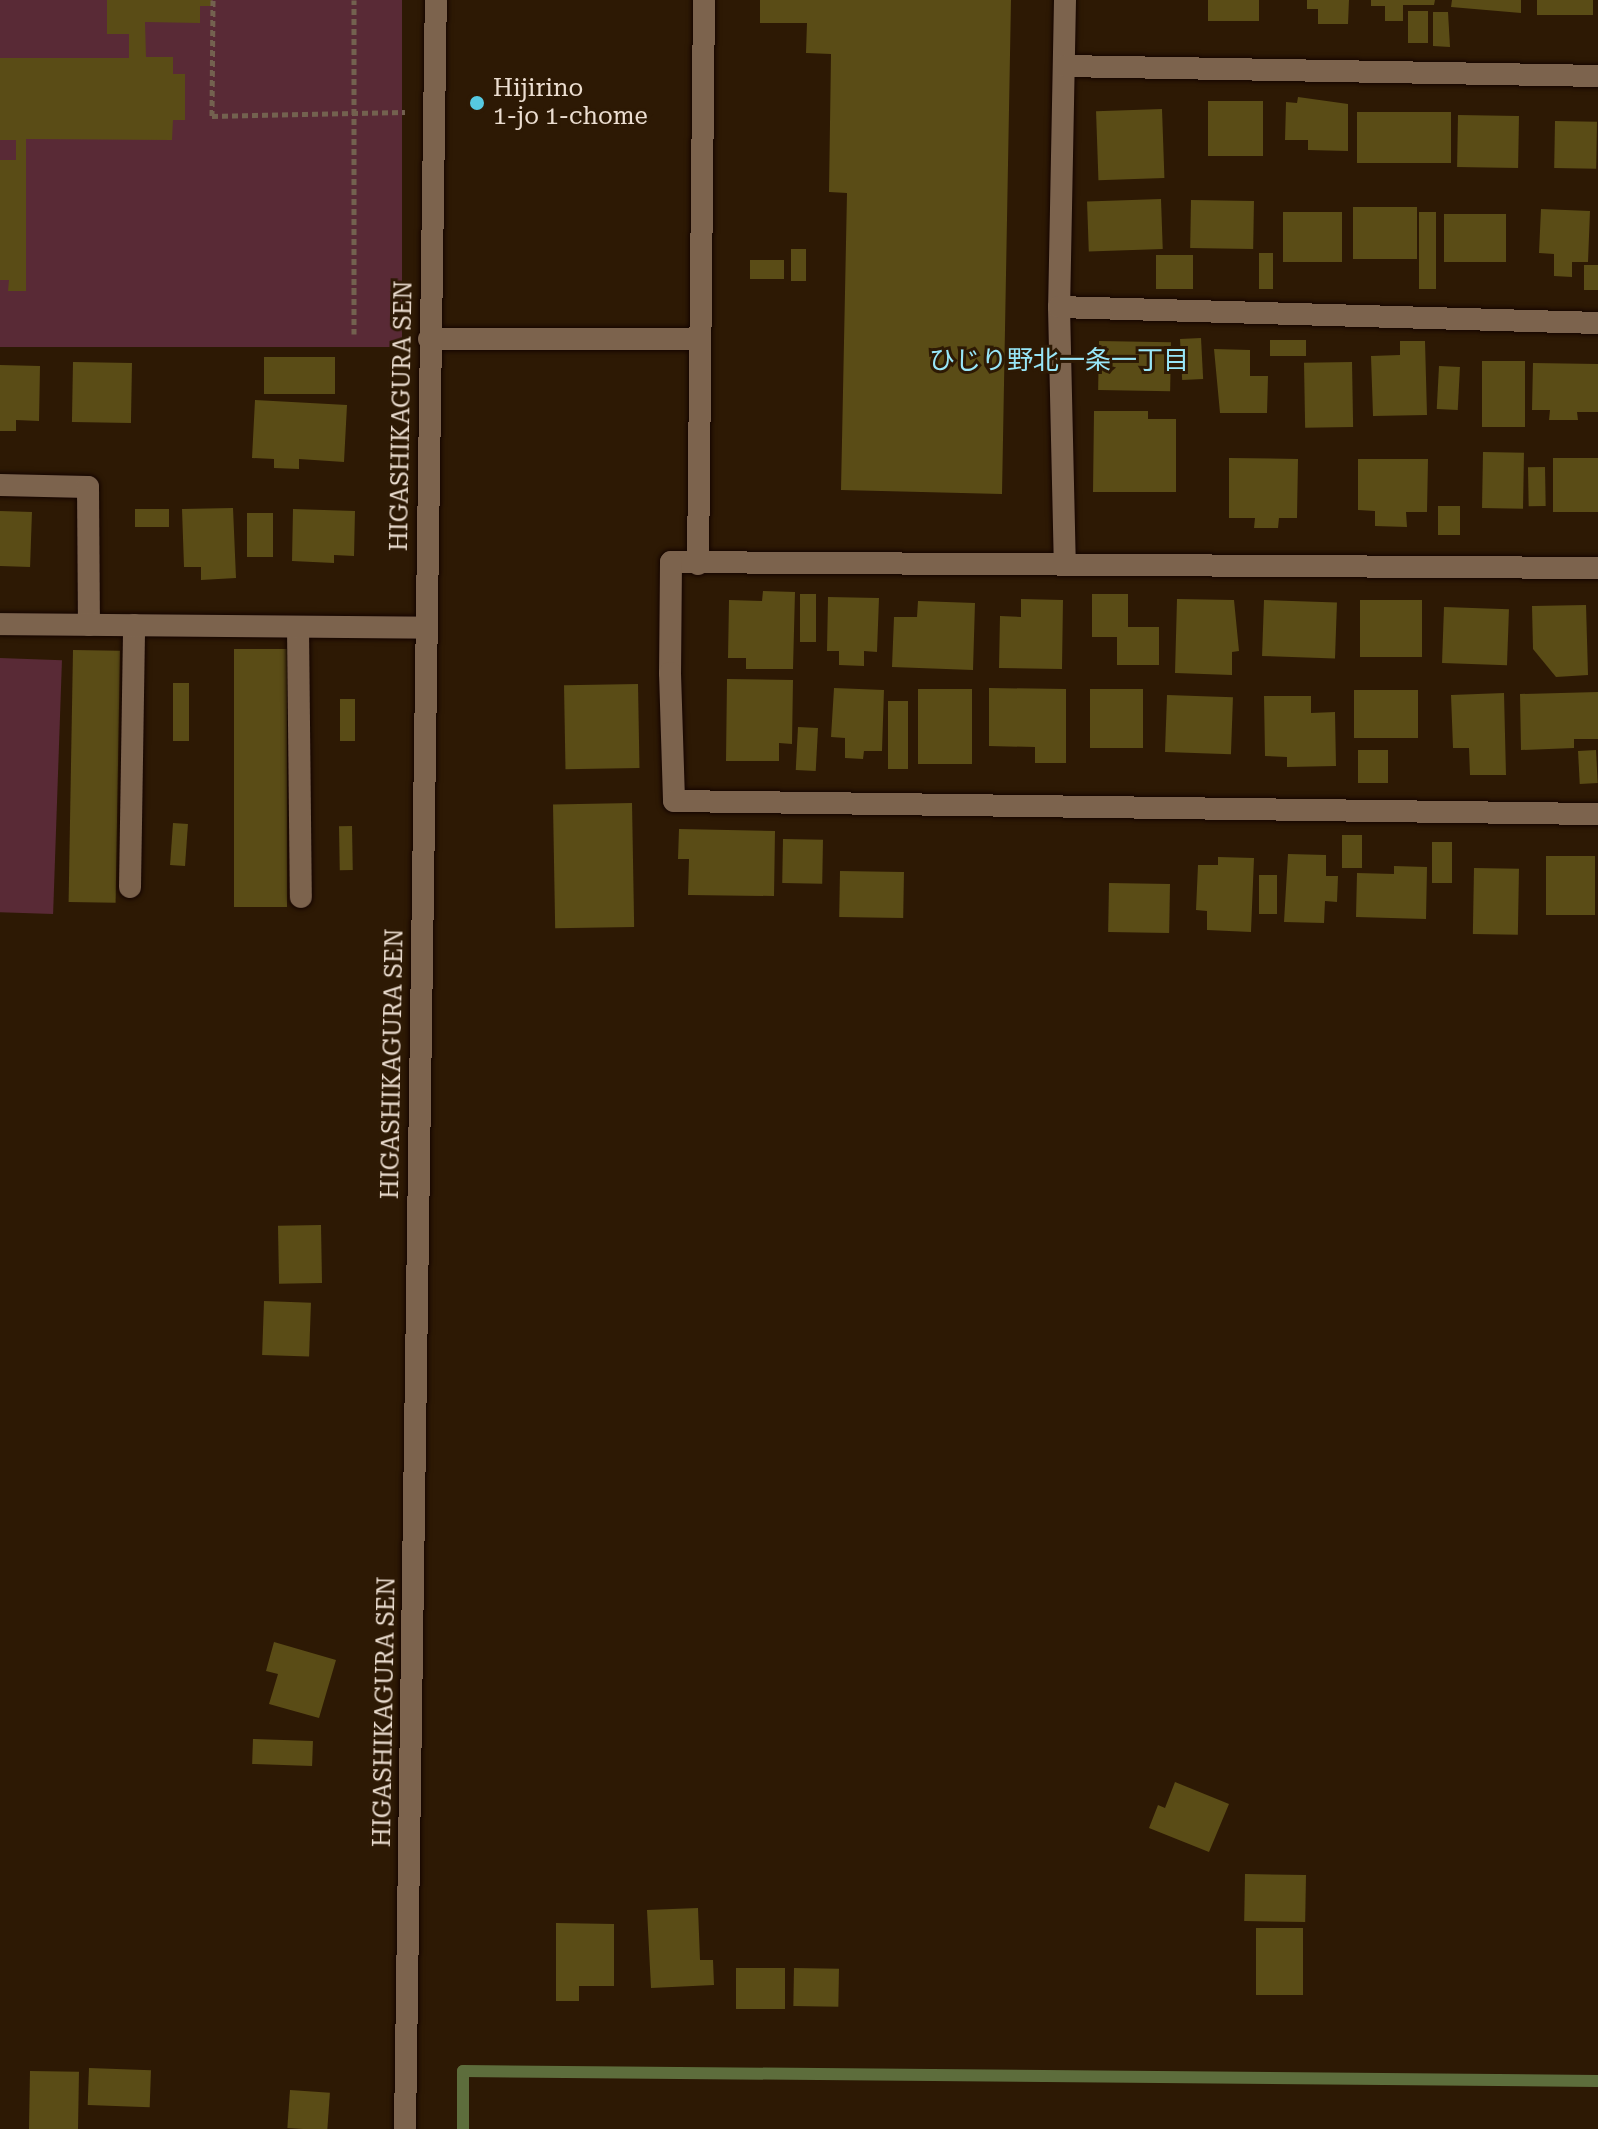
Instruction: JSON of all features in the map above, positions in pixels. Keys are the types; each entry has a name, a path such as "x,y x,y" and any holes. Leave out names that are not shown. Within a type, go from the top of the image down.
{"street":[{"name":"HIGASHIKAGURA SEN","path":"405,2129 424,628 436,0"},
{"path":"698,564 704,0"},
{"path":"1065,0 1059,307 1065,565"},
{"path":"1064,66 1598,76"},
{"path":"1059,307 1598,323"},
{"path":"429,339 700,339"},
{"path":"0,485 88,487 89,625"},
{"path":"1598,568 671,562 674,801 1598,814"},
{"path":"0,624 424,628"},
{"path":"130,887 134,625"},
{"path":"298,627 301,897"}],"path":[{"path":"213,0 212,116 434,112"},
{"path":"354,0 354,334"}],"shaded area":[{"path":"0,0 402,0 402,347 0,347"},
{"path":"0,658 62,660 53,914 0,912"}],"building":[{"path":"107,0 212,0 212,6 200,6 200,23 145,22 146,57 173,57 173,74 185,74 185,120 173,120 172,140 26,139 26,291 8,291 9,280 0,280 0,160 16,160 16,140 0,140 0,58 129,58 129,34 107,34"},
{"path":"760,0 1011,0 1002,494 841,490 847,193 829,192 831,54 806,53 807,23 760,23"},
{"path":"1208,0 1259,0 1259,21 1208,21"},
{"path":"1307,0 1349,0 1348,24 1318,24 1318,9 1307,9"},
{"path":"1371,0 1435,0 1434,5 1403,5 1403,21 1385,21 1385,6 1371,6"},
{"path":"1452,0 1521,0 1521,13 1451,7"},
{"path":"1537,0 1593,0 1593,15 1537,15"},
{"path":"1408,11 1428,11 1428,43 1408,43"},
{"path":"1433,12 1448,12 1450,47 1433,46"},
{"path":"1298,97 1348,104 1348,151 1308,150 1308,140 1285,140 1286,102 1297,103"},
{"path":"1208,101 1263,101 1263,156 1208,156"},
{"path":"1162,109 1164,178 1098,180 1096,111"},
{"path":"1357,112 1451,112 1451,163 1357,163"},
{"path":"1458,115 1519,116 1518,168 1457,167"},
{"path":"1555,121 1597,122 1596,169 1554,168"},
{"path":"1161,199 1163,249 1089,252 1087,202"},
{"path":"1191,200 1254,201 1253,249 1190,248"},
{"path":"1353,207 1417,207 1417,259 1353,259"},
{"path":"1541,209 1590,211 1588,262 1572,262 1572,277 1554,276 1554,254 1539,253"},
{"path":"1283,212 1342,212 1342,262 1283,262"},
{"path":"1419,212 1436,212 1436,289 1419,289"},
{"path":"1444,214 1506,214 1506,262 1444,262"},
{"path":"791,249 806,249 806,281 791,281"},
{"path":"1259,253 1273,253 1273,289 1259,289"},
{"path":"1156,255 1193,255 1193,289 1156,289"},
{"path":"750,260 784,260 784,279 750,279"},
{"path":"1584,265 1598,265 1598,290 1584,290"},
{"path":"1201,338 1203,379 1182,380 1180,339"},
{"path":"1270,340 1306,340 1306,356 1270,356"},
{"path":"1099,341 1171,342 1170,391 1098,390"},
{"path":"1400,341 1425,341 1427,415 1373,416 1371,356 1400,355"},
{"path":"1214,349 1250,350 1250,376 1268,376 1267,413 1220,413"},
{"path":"264,357 335,357 335,394 264,394"},
{"path":"1482,361 1525,361 1525,427 1482,427"},
{"path":"73,362 132,363 131,423 72,422"},
{"path":"1352,362 1353,427 1305,428 1304,363"},
{"path":"1533,363 1598,364 1598,412 1577,412 1578,420 1549,420 1550,410 1532,410"},
{"path":"0,365 40,366 39,421 16,420 16,431 0,431"},
{"path":"1439,366 1460,367 1458,410 1437,409"},
{"path":"255,400 347,405 344,462 299,459 299,469 274,468 274,459 252,458"},
{"path":"1094,411 1148,411 1148,419 1176,419 1176,492 1093,492"},
{"path":"1483,452 1524,453 1523,509 1482,508"},
{"path":"1229,458 1298,459 1297,518 1279,518 1278,528 1254,528 1255,518 1229,518"},
{"path":"1553,458 1598,458 1598,512 1553,512"},
{"path":"1358,459 1428,459 1427,512 1406,512 1407,527 1375,526 1375,511 1358,510"},
{"path":"1528,467 1545,467 1546,506 1529,506"},
{"path":"1438,506 1460,506 1460,535 1438,535"},
{"path":"233,508 236,578 201,580 201,567 184,567 182,509"},
{"path":"135,509 169,509 169,527 135,527"},
{"path":"293,509 355,511 354,556 334,555 334,563 292,561"},
{"path":"0,511 32,512 30,567 0,566"},
{"path":"247,513 273,513 273,557 247,557"},
{"path":"763,591 795,592 793,669 746,669 746,658 728,658 729,600 762,601"},
{"path":"800,594 816,594 816,642 800,642"},
{"path":"1092,594 1128,594 1128,627 1159,627 1159,665 1117,665 1117,637 1092,637"},
{"path":"828,597 879,598 877,652 864,651 864,666 839,665 839,651 827,651"},
{"path":"1021,599 1063,600 1062,669 999,668 1000,616 1021,617"},
{"path":"1177,599 1234,600 1239,651 1232,652 1232,675 1175,673"},
{"path":"1264,600 1337,603 1335,659 1262,656"},
{"path":"1360,600 1422,600 1422,657 1360,657"},
{"path":"918,601 975,603 973,670 892,667 894,617 917,617"},
{"path":"1586,605 1588,675 1556,677 1533,649 1532,606"},
{"path":"1444,607 1509,609 1507,665 1442,663"},
{"path":"234,649 287,649 287,907 234,907"},
{"path":"73,650 120,651 116,903 69,902"},
{"path":"727,679 793,680 792,744 779,743 779,761 726,761"},
{"path":"173,683 189,683 189,741 173,741"},
{"path":"638,684 639,768 565,769 564,685"},
{"path":"834,688 884,690 882,751 864,751 863,759 845,758 845,738 831,737"},
{"path":"989,688 1066,689 1066,763 1035,763 1035,747 989,746"},
{"path":"918,689 972,689 972,764 918,764"},
{"path":"1090,689 1143,689 1143,748 1090,748"},
{"path":"1354,690 1418,690 1418,738 1354,738"},
{"path":"1598,692 1598,739 1574,739 1574,748 1521,750 1520,694"},
{"path":"1504,693 1506,775 1470,775 1469,748 1453,748 1451,695"},
{"path":"1167,695 1233,697 1231,754 1165,752"},
{"path":"1264,696 1311,696 1311,713 1335,712 1336,766 1287,767 1287,757 1265,756"},
{"path":"340,699 355,699 355,741 340,741"},
{"path":"888,701 908,701 908,769 888,769"},
{"path":"798,727 818,728 816,771 796,770"},
{"path":"1358,750 1388,750 1388,783 1358,783"},
{"path":"1596,750 1598,783 1580,784 1578,751"},
{"path":"632,803 634,927 555,928 553,804"},
{"path":"173,823 188,824 185,866 170,865"},
{"path":"339,826 352,826 353,870 340,870"},
{"path":"679,829 775,831 774,896 688,895 689,859 678,859"},
{"path":"1342,835 1362,835 1362,868 1342,868"},
{"path":"783,839 823,840 822,884 782,883"},
{"path":"1432,842 1452,842 1452,883 1432,883"},
{"path":"1288,854 1326,855 1326,876 1338,876 1337,902 1325,901 1324,923 1284,922"},
{"path":"1546,856 1595,856 1595,915 1546,915"},
{"path":"1218,857 1254,858 1251,932 1207,930 1207,911 1196,910 1198,865 1218,865"},
{"path":"1394,866 1427,867 1426,919 1356,917 1357,873 1394,874"},
{"path":"1474,868 1519,869 1518,935 1473,934"},
{"path":"840,871 904,872 903,918 839,917"},
{"path":"1259,875 1277,875 1277,914 1259,914"},
{"path":"1109,883 1170,884 1169,933 1108,932"},
{"path":"321,1225 322,1283 279,1284 278,1226"},
{"path":"264,1301 311,1303 309,1357 262,1355"},
{"path":"274,1642 336,1660 319,1718 269,1704 278,1674 266,1671"},
{"path":"253,1739 313,1741 312,1766 252,1764"},
{"path":"1175,1782 1229,1804 1209,1852 1149,1828 1158,1805 1165,1808"},
{"path":"1245,1874 1306,1875 1305,1922 1244,1921"},
{"path":"698,1908 700,1960 713,1960 714,1985 651,1988 647,1910"},
{"path":"556,1923 614,1924 614,1986 579,1986 579,2001 556,2001"},
{"path":"1256,1928 1303,1928 1303,1995 1256,1995"},
{"path":"736,1968 785,1968 785,2009 736,2009"},
{"path":"794,1968 839,1969 838,2007 793,2006"},
{"path":"89,2068 151,2070 150,2107 88,2105"},
{"path":"30,2071 79,2072 78,2129 29,2129"},
{"path":"290,2090 330,2093 327,2129 287,2128"}],"waterway":[{"path":"463,2129 463,2071 1598,2081"}],"place":[{"name":"Hijirino 1-jo 1-chome","path":"477,103"}],"district":[{"name":"ひじり野北一条一丁目","path":"1059,361"}]}
